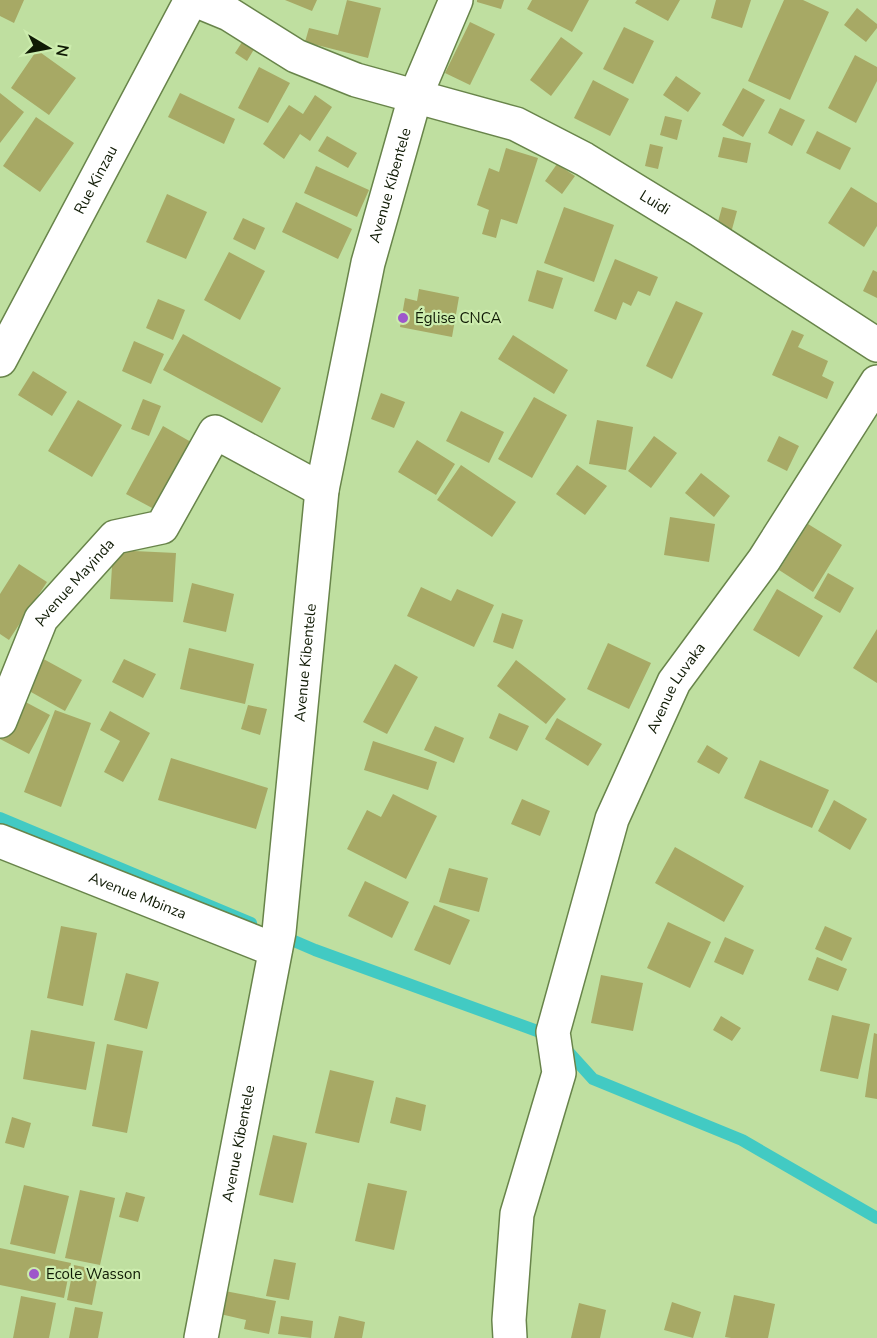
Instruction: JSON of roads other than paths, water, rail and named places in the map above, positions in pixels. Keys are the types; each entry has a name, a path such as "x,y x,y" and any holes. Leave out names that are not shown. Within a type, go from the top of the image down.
{"street":[{"name":"Luidi","path":"193,0 229,14 296,56 356,80 516,124 584,159 700,230 877,345"},
{"name":"Rue Kinzau","path":"0,360 193,0"},
{"name":"Avenue Kibentele","path":"201,1338 280,921 322,490 368,263 415,96 456,0"},
{"name":"Avenue Luvaka","path":"510,1338 509,1320 518,1214 559,1072 553,1032 612,819 674,682 764,560 877,382"},
{"name":"Avenue Mayinda","path":"0,721 41,619 115,537 162,527 215,432 322,490"},
{"name":"Avenue Mbinza","path":"0,841 274,956"}],"waterway":[{"path":"0,818 251,923"},
{"path":"280,935 315,950 551,1036"},
{"path":"564,1047 593,1079 742,1140 877,1218"}],"place":[{"name":"Église CNCA","path":"403,318"},
{"name":"Ecole Wasson","path":"34,1274"}]}
